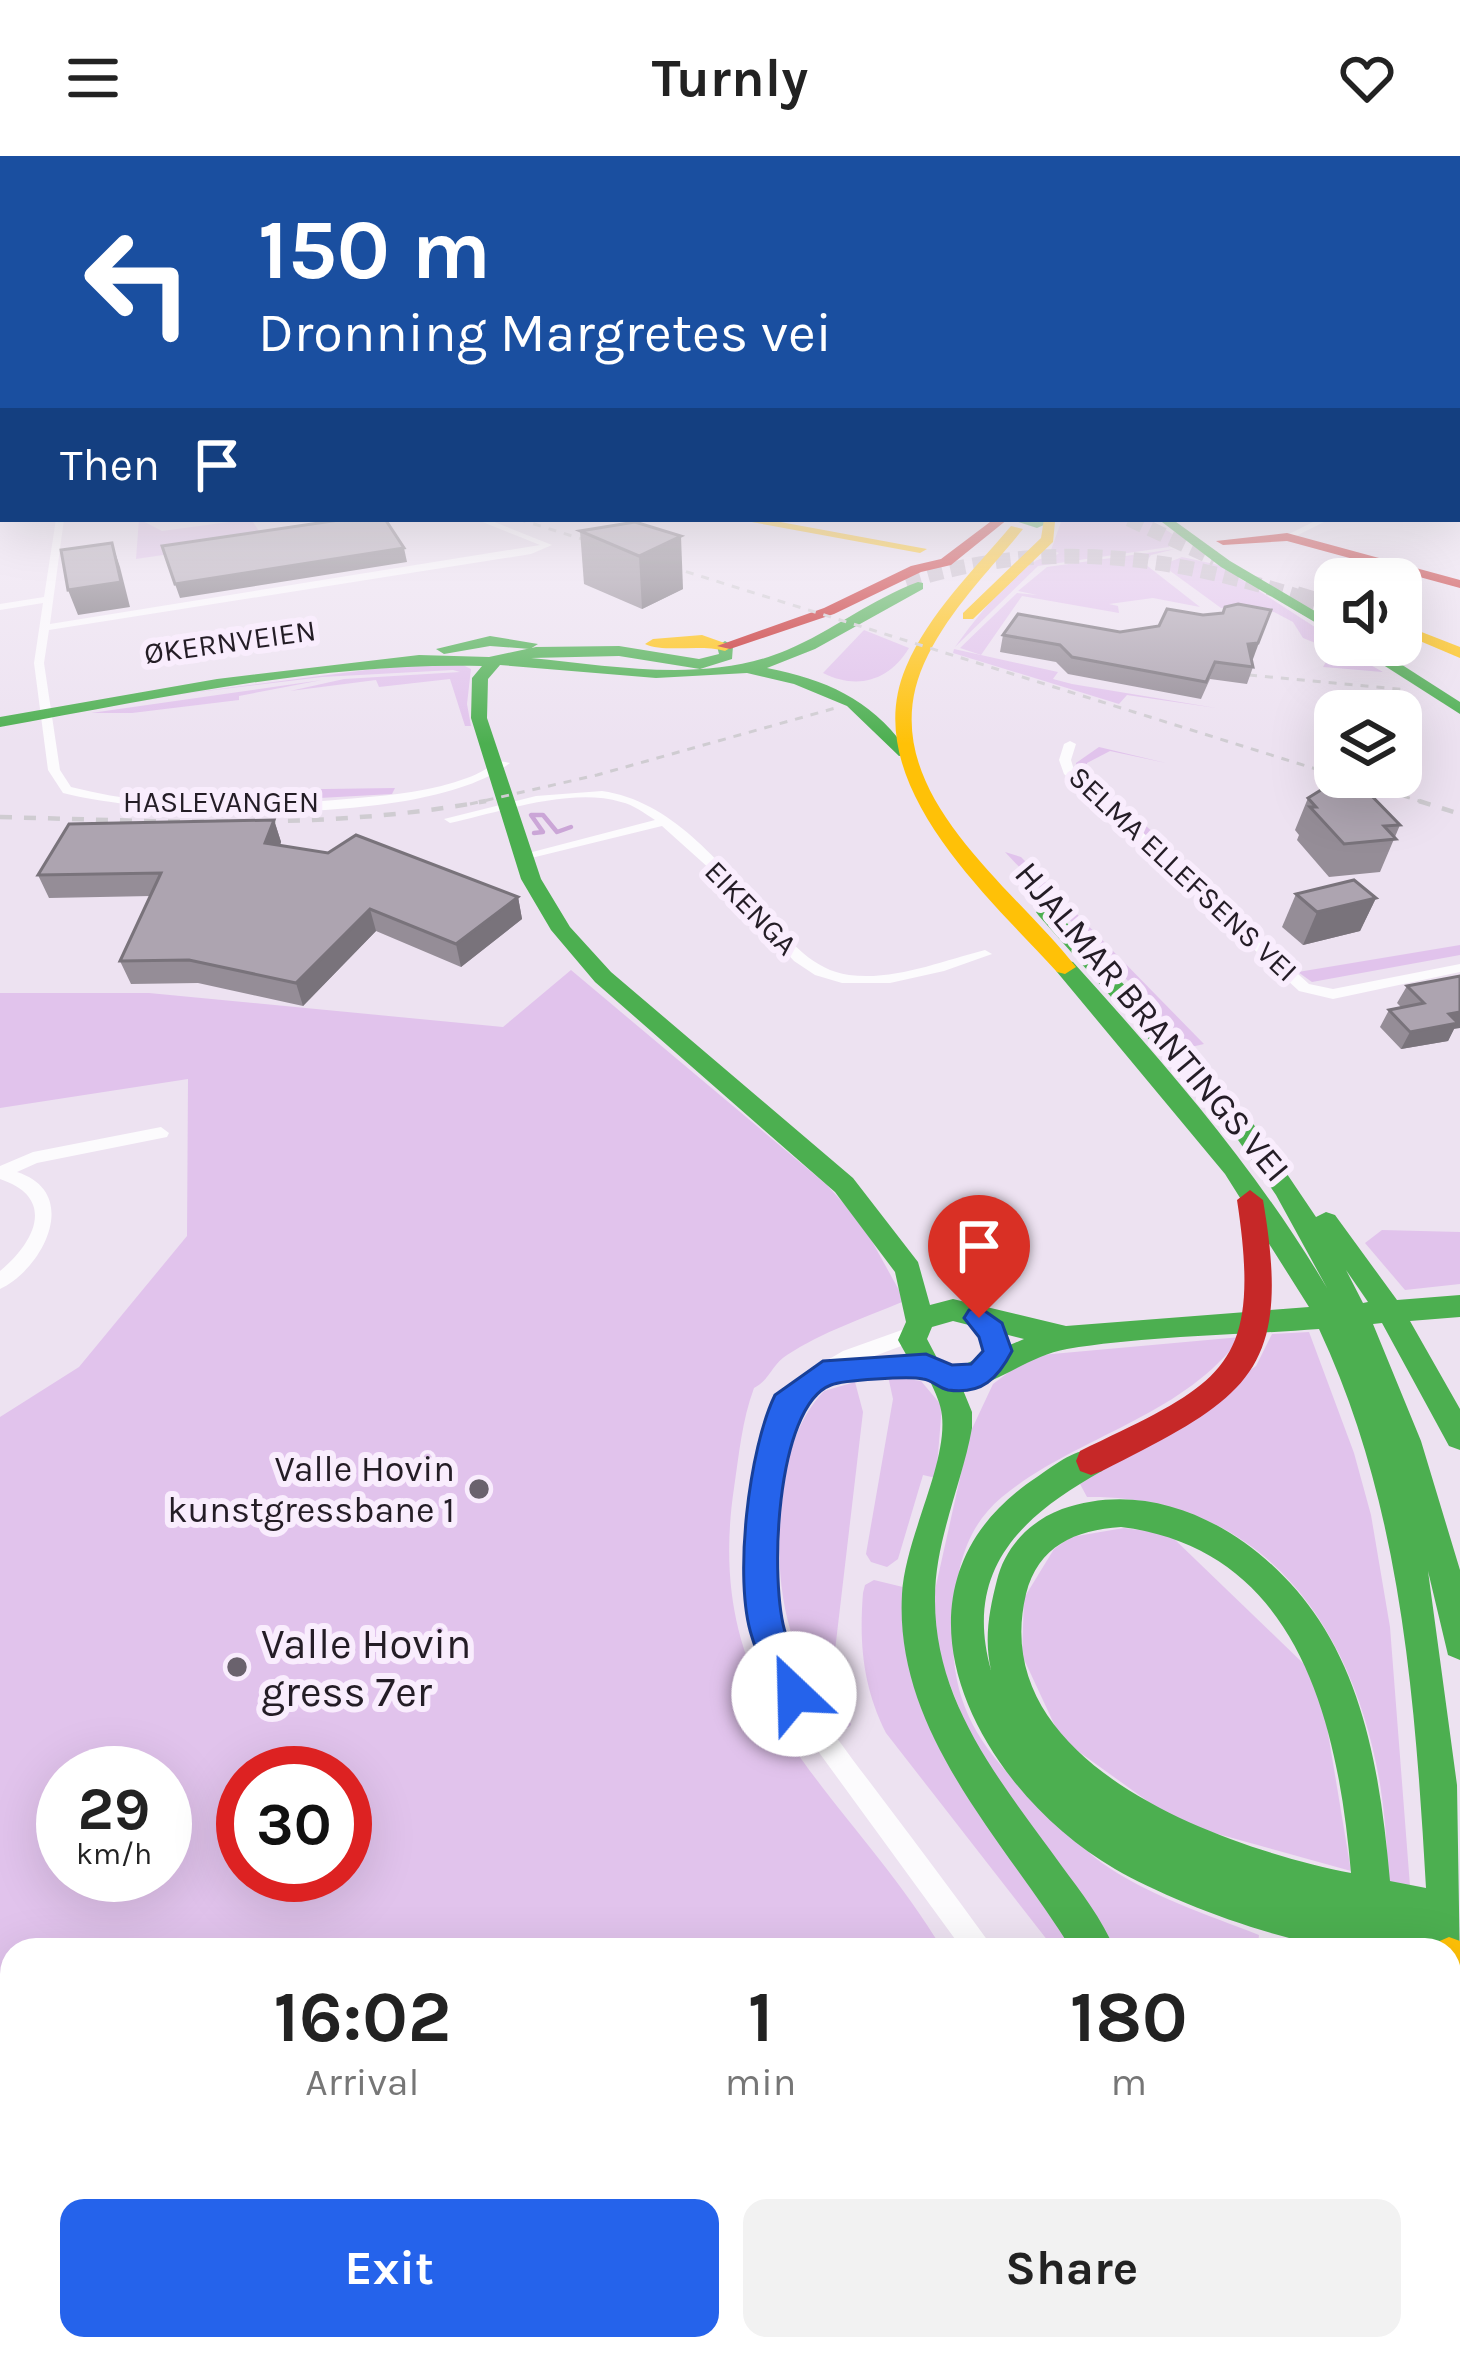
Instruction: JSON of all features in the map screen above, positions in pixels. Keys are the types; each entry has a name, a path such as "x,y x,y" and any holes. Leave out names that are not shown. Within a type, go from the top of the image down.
{"main road":[{"path":"944,539 977,542"},
{"name":"HJALMAR BRANTINGS VEI","path":"1046,539 968,616 942,651 922,700 921,735 938,782 1000,862 1218,1099 1274,1170 1350,1303 1391,1394 1428,1500 1460,1643"},
{"path":"1217,539 1460,584"},
{"path":"1220,539 1314,604"},
{"path":"977,542 778,660 730,673 487,660 479,718 521,849 561,930 644,1013 825,1167 862,1206 908,1268 997,1341 995,1360"},
{"path":"707,652 778,646 977,542"},
{"path":"902,757 901,711 914,662 943,616 977,542"},
{"path":"1234,545 1314,612"},
{"path":"820,677 846,621"},
{"path":"1422,643 1460,658"},
{"path":"707,652 820,677 876,682 914,662"},
{"name":"ØKERNVEIEN","path":"0,712 419,660 707,652"},
{"path":"1399,666 1456,702"},
{"path":"1403,666 1412,673"},
{"name":"HJALMAR BRANTINGS VEI","path":"820,677 872,710 934,817 1164,1079 1298,1260 1340,1347 1402,1534 1428,1685 1448,1938"},
{"name":"ØKERNVEIEN","path":"0,722 45,708"},
{"path":"1274,1170 1327,1223 1391,1313 1460,1437"},
{"path":"1246,1184 1267,1293 1257,1336 1244,1360 1210,1393 1058,1480 1010,1515 981,1555 970,1587 965,1626 979,1694 1021,1766 1051,1795 1096,1833 1179,1881 1257,1908 1402,1938"},
{"path":"908,1268 915,1353 934,1371 957,1412 918,1594 922,1667 936,1711 961,1760 1046,1866 1088,1938"},
{"path":"934,1371 976,1376 995,1360 1066,1338 1460,1306"},
{"path":"916,1328 940,1311 1066,1338"},
{"path":"1375,1938 1371,1894 1364,1811 1347,1720 1294,1611 1237,1553 1171,1520 1108,1512 1076,1517 1046,1534 1016,1568 1005,1607 1008,1664 1028,1716 1049,1745 1116,1804 1188,1843 1256,1869 1371,1894 1460,1913"}],"street":[{"name":"HASLEVANGEN","path":"57,539 39,663 58,782 80,795 109,801 231,807 373,801 448,788 504,763"},
{"path":"43,628 548,545 532,539"},
{"path":"1234,545 1256,539"},
{"path":"0,607 46,600"},
{"name":"SELMA ELLEFSENS VEI","path":"1070,744 1064,760 1068,771 1304,988 1333,994 1460,968"},
{"name":"EIKENGA","path":"450,819 586,795 634,801 666,821 799,958 823,975 878,981 985,954"},
{"path":"521,849 666,821"},
{"path":"1,1173 33,1158 160,1133"},
{"path":"0,1282 26,1258 46,1219 41,1197 32,1186 1,1173"},
{"path":"916,1328 850,1357 795,1392 776,1431 760,1554 768,1635 815,1728 970,1938"},
{"path":"823,1373 934,1371"}],"shaded area":[{"path":"138,539 265,540 136,559"},
{"path":"1055,539 1172,539 1169,547 1038,566 955,647 1012,580 1034,562 1059,553 1051,550"},
{"path":"1175,549 1151,555 1145,564 1200,607 1153,598 1109,604 1118,606 1119,613 1022,596 981,655 960,648 1017,593 1037,595 1018,591 1047,567"},
{"path":"1182,557 1219,565 1314,626 1314,642 1274,612 1221,608 1162,565"},
{"path":"864,630 909,648 892,668 871,679 848,681 823,673"},
{"path":"954,649 1058,672 1053,679 1072,684 1216,708 1127,695 1119,704 953,653"},
{"path":"428,662 459,663 471,669 467,704 471,726 465,726 450,679 379,687 376,680 290,691 344,679 460,672 453,670 322,677 165,696"},
{"path":"1372,666 1383,672 1323,667"},
{"path":"322,680 239,696 239,700 91,713"},
{"path":"1099,747 1166,763 1110,751 1087,763 1087,771 1247,920 1235,918 1078,772 1076,763"},
{"path":"395,788 392,794 265,801 142,797 193,791"},
{"path":"1005,852 1021,857 1204,1044 1191,1047"},
{"path":"1460,945 1460,955 1312,982 1298,972"},
{"path":"571,970 827,1185 863,1225 902,1302 800,1347 754,1388 734,1488 729,1565 739,1631 760,1688 789,1741 935,1938 0,1938 0,1417 79,1367 187,1236 188,1079 0,1108 0,993 149,993 503,1027"},
{"path":"1382,1230 1460,1232 1460,1284 1405,1290 1365,1243"},
{"path":"1309,1332 1354,1453 1371,1515 1390,1627 1410,1886 1395,1938 1391,1938 1380,1784 1367,1726 1347,1671 1321,1622 1289,1580 1249,1545 1202,1518 1148,1502 1087,1497 1080,1484 1256,1366 1272,1334"},
{"path":"1241,1337 1189,1387 1032,1476 990,1509 972,1535 961,1564 953,1645 956,1674 973,1725 1004,1769 1075,1839 1120,1875 1259,1938 1099,1938 984,1772 927,1626 970,1433 993,1384 1030,1356"},
{"path":"888,1376 921,1381 942,1406 936,1478 923,1475 898,1559 887,1567 871,1562 866,1554 893,1399"},
{"path":"855,1382 863,1412 834,1659 851,1725 838,1735 808,1678 789,1624 780,1537 786,1473 799,1430 824,1391"},
{"path":"1124,1528 1169,1534 1308,1668 1323,1703 1351,1871 1178,1823 1061,1739 1022,1655 1024,1598 1054,1549 1071,1537"},
{"path":"874,1580 907,1588 905,1603 1074,1938 1046,1938 886,1733 872,1699 862,1648 865,1585"}],"building":[{"path":"211,539 398,539 404,548 175,584 162,546"},
{"path":"598,539 675,539 639,556"},
{"path":"112,543 121,582 68,590 61,550"},
{"path":"1238,604 1271,610 1258,643 1248,644 1253,667 1215,662 1206,682 1072,657 1060,645 1003,635 1018,614 1120,632 1159,626 1167,609 1203,615 1223,613 1225,607"},
{"path":"1314,794 1314,798 1374,798 1400,825 1384,826 1396,839 1344,844 1310,807 1316,807 1308,798"},
{"path":"274,820 265,843 328,853 356,835 518,897 456,944 370,909 296,983 189,960 120,961 161,873 38,875 69,824"},
{"path":"1354,880 1376,898 1317,912 1296,894"},
{"path":"1460,976 1460,1012 1449,1014 1458,1023 1410,1032 1389,1010 1424,1003 1407,986"}],"waterway":[{"path":"534,833 543,832 531,815 543,815 557,832 571,827"}],"tunnel":[{"path":"1172,539 1215,559"},
{"path":"906,582 957,568 1058,556 1156,563 1300,597"},
{"path":"1296,596 1300,597"},
{"path":"1300,597 1306,599"},
{"path":"1300,597 1314,602"}],"railway":[{"path":"581,539 1314,768"},
{"path":"1249,675 1408,690"},
{"path":"478,802 597,775 839,707"},
{"path":"1409,798 1429,804"},
{"path":"478,802 486,801"},
{"path":"1419,801 1460,814"},
{"path":"0,817 304,820 478,802"},
{"path":"470,804 478,802"}],"traffic: fast":[{"path":"1189,539 1314,617"},
{"path":"500,660 656,673 742,670 810,646 918,586"},
{"path":"444,649 490,641 530,644"},
{"path":"0,722 217,684 419,660 489,662 536,652 619,651 700,664 727,656 725,646"},
{"path":"495,661 480,678 479,718 531,879 561,930 603,977 844,1185 908,1269 920,1321"},
{"path":"1393,666 1460,709"},
{"path":"752,670 818,686 853,702 899,751"},
{"path":"1046,912 1245,1131 1321,1248 1353,1311 1406,1441 1460,1643"},
{"path":"1065,967 1169,1085 1265,1210 1320,1300 1356,1375 1383,1453 1419,1617 1438,1785 1448,1938"},
{"path":"1326,1222 1391,1313 1460,1437"},
{"path":"1066,1338 1009,1355 979,1375 957,1379 928,1368 912,1340 922,1319 953,1310 1066,1338 1460,1306"},
{"path":"943,1376 957,1412 957,1428 920,1576 921,1648 934,1696 954,1741 1087,1938"},
{"path":"1091,1461 1043,1490 1003,1525 976,1570 969,1596 966,1625 974,1670 990,1712 1026,1771 1073,1818 1129,1856 1192,1885 1259,1908 1397,1938"},
{"path":"1088,1515 1155,1516 1219,1543 1262,1577 1308,1633 1333,1684 1362,1796 1372,1897 1260,1870 1184,1842 1104,1795 1064,1760 1031,1719 1007,1664 1006,1609 1015,1572 1034,1544 1058,1525 1088,1515"},
{"path":"1372,1897 1375,1938"},
{"path":"1372,1897 1460,1914"}],"traffic: slow":[{"path":"859,539 920,549"},
{"path":"1008,539 959,596 912,671 902,712 907,753 922,793 946,832 1065,967"},
{"path":"968,616 1048,539"},
{"path":"1422,637 1460,653"},
{"path":"653,644 702,640 725,646"}],"traffic: jam":[{"path":"725,646 829,611 916,569 946,562 976,539"},
{"path":"1223,541 1258,539"},
{"path":"1294,539 1460,584"},
{"path":"1091,1461 1181,1415 1237,1368 1253,1339 1260,1303 1250,1200"}],"place":[{"name":"Valle Hovin kunstgressbane 1","path":"479,1489"},
{"name":"Valle Hovin gress 7er","path":"237,1667"}],"route":[{"path":"794,1694 768,1635 759,1582 766,1495 776,1431 786,1404 823,1373 926,1366 950,1378 976,1376 994,1363 998,1351 992,1331 979,1318"}]}
